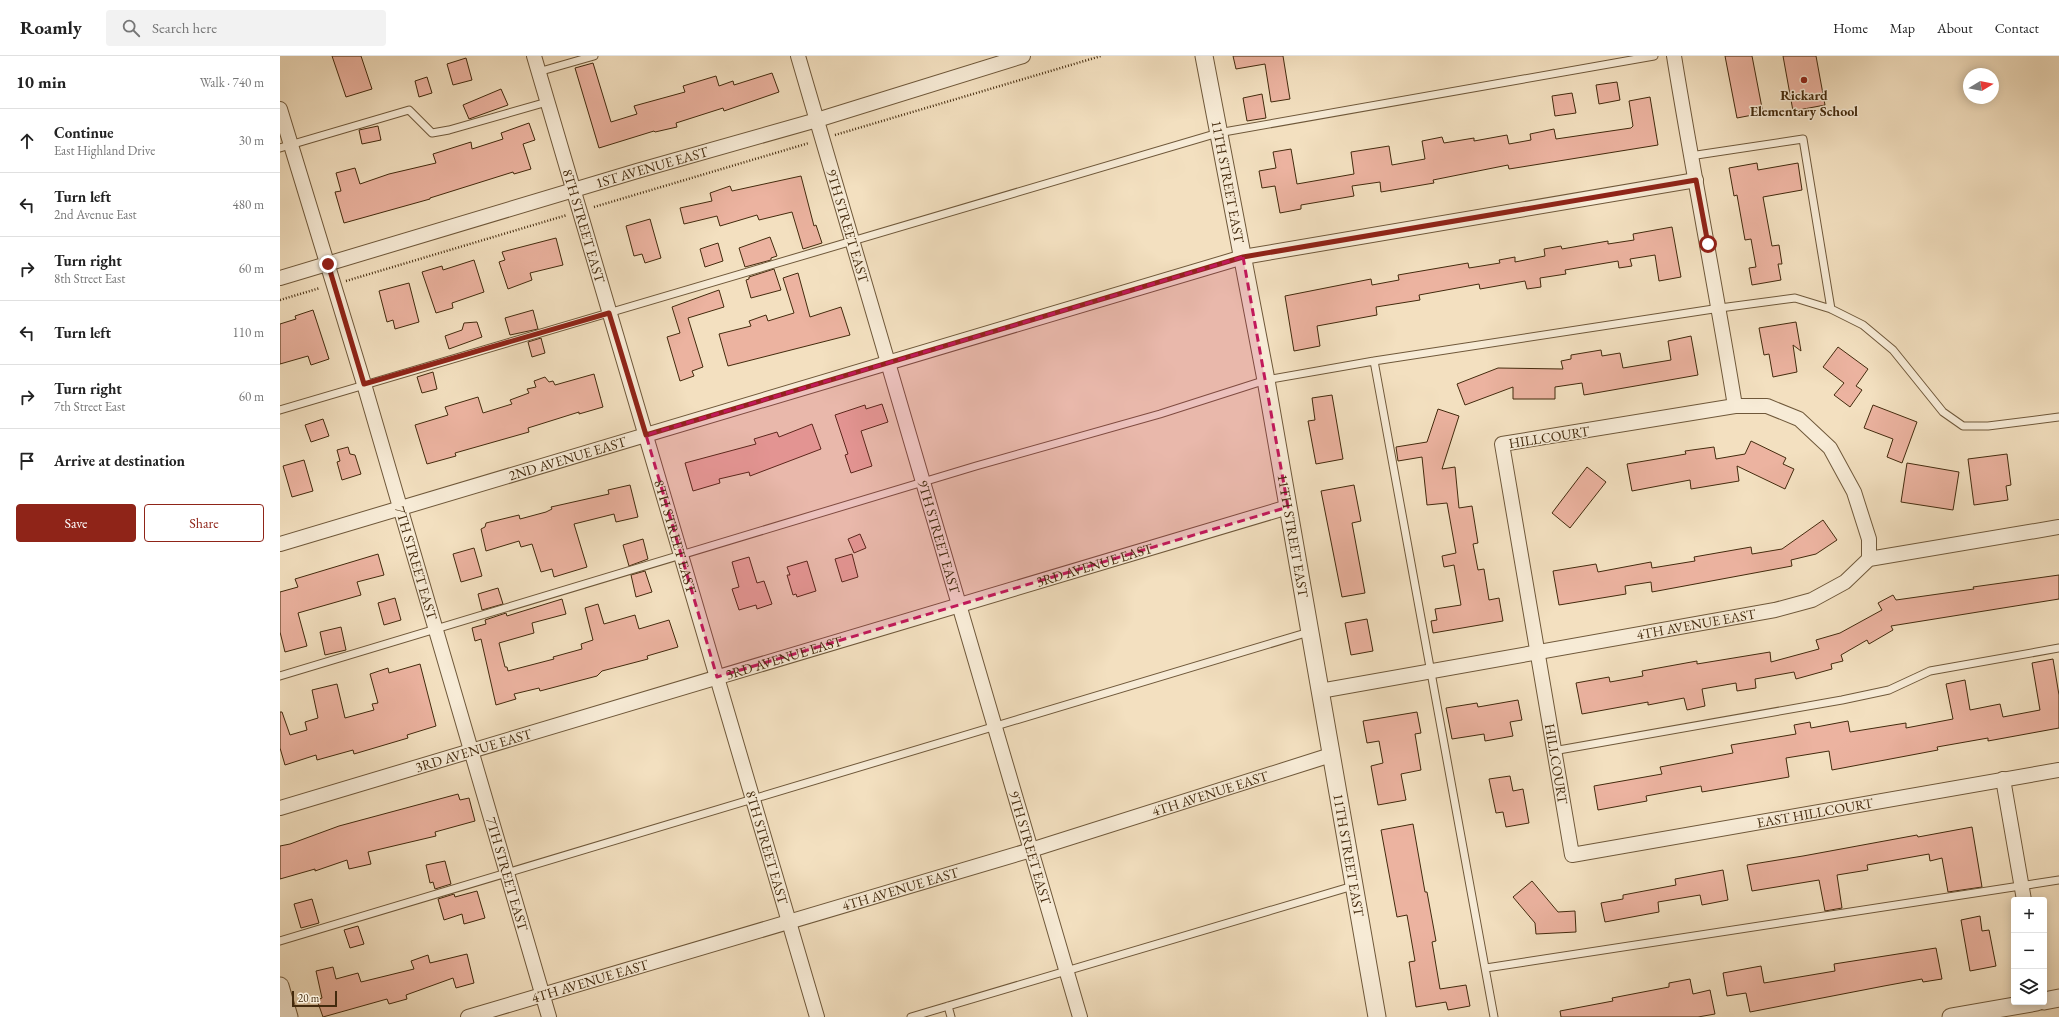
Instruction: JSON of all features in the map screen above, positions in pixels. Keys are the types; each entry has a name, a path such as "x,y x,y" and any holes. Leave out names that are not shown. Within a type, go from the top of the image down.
{"street":[{"name":"8TH STREET EAST","path":"534,56 817,1017"},
{"name":"9TH STREET EAST","path":"798,56 1080,1017"},
{"name":"1ST AVENUE EAST","path":"280,278 574,190 817,120 1023,56"},
{"name":"11TH STREET EAST","path":"1204,56 1266,380 1377,1017"},
{"path":"1674,56 1690,156 1696,180 1720,308 1735,406"},
{"name":"7TH STREET EAST","path":"280,109 285,146 328,264 550,1017"},
{"name":"2ND AVENUE EAST","path":"280,544 1243,257 1696,180"},
{"name":"HILLCOURT","path":"1572,855 1536,652 1502,444 1735,406 1767,406 1799,419 1830,448 1854,492 1869,539 1869,559"},
{"name":"3RD AVENUE EAST","path":"280,808 1288,507"},
{"path":"1869,559 2059,527"},
{"name":"4TH AVENUE EAST","path":"1320,691 1775,610 1812,600 1845,582 1869,559"},
{"name":"4TH AVENUE EAST","path":"468,1017 1032,850 1331,755"},
{"name":"EAST HILLCOURT","path":"1572,855 2059,770"},
{"path":"2003,780 2024,897"},
{"path":"280,986 289,1017"},
{"path":"2047,1000 2059,998"},
{"path":"1951,1017 2020,1005"}],"lane":[{"path":"538,72 594,56"},
{"path":"280,410 1218,133 1654,56"},
{"path":"285,146 409,110 432,133 449,130 547,102"},
{"path":"1690,156 1803,139 1831,309"},
{"path":"280,676 924,482 1152,416 1266,380 1374,361 1720,308 1795,298 1831,309 1863,324 1893,350 1944,412 1963,426 1988,426 2059,418"},
{"path":"1374,361 1494,1017"},
{"path":"280,940 996,728 1309,632"},
{"path":"1553,751 1842,700 1888,690 1930,671 2059,648"},
{"path":"1486,968 2059,880"},
{"path":"911,1017 1353,886"},
{"path":"948,1006 952,1017"}],"path":[{"path":"833,136 1101,56"},
{"path":"589,208 810,143"},
{"path":"345,281 567,215"},
{"path":"280,300 324,287"}],"highlighted area":[{"path":"1243,257 1288,507 717,677 646,435"}],"building":[{"path":"332,56 361,56 372,89 346,97"},
{"path":"1233,56 1283,56 1290,99 1271,102 1265,64 1236,69"},
{"name":"Rickard Elementary School","path":"1725,56 1752,56 1763,113 1737,118"},
{"name":"Rickard Elementary School","path":"1783,56 1816,56 1825,105 1793,111"},
{"path":"466,58 472,80 453,85 447,64"},
{"path":"593,63 611,122 637,114 634,106 685,92 683,86 716,76 719,86 733,81 734,85 772,73 779,92 724,111 723,108 676,123 677,127 654,131 599,148 575,68"},
{"path":"427,77 432,93 419,97 415,81"},
{"path":"1617,82 1620,100 1599,104 1596,85"},
{"path":"501,89 508,105 469,119 463,105"},
{"path":"1572,93 1576,113 1555,116 1552,96"},
{"path":"1262,94 1266,118 1247,121 1243,98"},
{"path":"1650,97 1658,145 1509,169 1508,165 1433,180 1434,183 1381,192 1380,182 1352,186 1354,196 1301,205 1301,209 1280,213 1275,186 1262,188 1259,171 1276,168 1273,152 1291,149 1297,184 1354,174 1351,152 1389,146 1392,165 1425,159 1422,141 1442,137 1444,143 1474,138 1474,141 1507,135 1509,144 1531,140 1530,134 1554,129 1556,139 1631,128 1633,126 1629,101"},
{"path":"529,123 535,140 523,144 531,169 514,174 513,172 430,199 344,223 335,192 341,191 336,173 355,168 360,184 389,174 436,163 433,154 471,142 472,149 503,139 501,133"},
{"path":"378,126 381,140 362,144 359,130"},
{"path":"1757,163 1758,170 1798,163 1802,190 1763,197 1772,246 1779,245 1782,264 1778,264 1781,280 1752,285 1749,268 1756,267 1751,239 1745,240 1737,195 1734,196 1729,168"},
{"path":"801,176 814,226 816,225 822,243 803,249 792,212 759,220 757,215 720,226 717,216 684,224 680,208 712,201 710,193 730,186 732,191"},
{"path":"650,219 661,258 645,263 642,254 634,256 626,226"},
{"path":"1672,227 1681,277 1659,281 1655,255 1630,259 1632,266 1619,268 1618,261 1565,270 1566,274 1540,278 1541,287 1527,289 1525,281 1480,289 1479,284 1419,295 1420,300 1376,307 1377,315 1317,326 1320,346 1294,351 1285,296 1371,279 1372,285 1399,280 1398,275 1468,263 1469,268 1500,263 1499,260 1515,257 1515,262 1545,256 1544,249 1561,246 1562,249 1608,241 1608,244 1634,240 1633,234"},
{"path":"770,237 777,256 771,258 771,260 745,267 739,248"},
{"path":"556,238 563,265 530,273 532,280 508,289 499,262 505,260 502,252"},
{"path":"718,243 723,261 705,267 700,249"},
{"path":"474,260 484,292 452,303 453,308 436,313 422,272 442,266 443,270"},
{"path":"774,269 781,290 751,298 746,280 749,279 749,277"},
{"path":"798,273 810,317 841,307 850,335 728,366 719,334 751,326 749,321 766,315 768,321 794,313 783,278"},
{"path":"409,283 419,322 395,329 393,320 387,322 379,291"},
{"path":"719,290 724,307 688,318 703,367 692,371 694,376 680,381 667,337 680,333 672,307"},
{"path":"313,310 329,359 311,365 308,356 280,364 280,324 296,319 295,316"},
{"path":"533,310 538,329 510,335 505,318"},
{"path":"477,322 482,337 449,349 445,336 462,330 464,323"},
{"path":"1796,322 1801,351 1793,345 1797,372 1773,377 1769,354 1764,355 1759,328"},
{"path":"1691,336 1698,375 1584,395 1582,383 1555,387 1555,399 1513,399 1513,387 1465,405 1457,384 1498,368 1563,369 1561,361 1571,359 1571,355 1601,350 1602,356 1620,353 1623,368 1671,360 1668,341"},
{"path":"541,338 545,353 532,357 528,342"},
{"path":"1838,347 1868,369 1856,386 1862,390 1850,407 1834,395 1844,383 1823,367"},
{"path":"433,372 437,389 422,393 417,377"},
{"path":"594,374 603,407 579,414 579,412 528,428 529,432 455,453 456,456 427,464 415,425 448,415 445,407 478,397 483,413 512,404 510,400 529,393 527,389 536,387 534,381 545,377 549,382 553,381 555,385"},
{"path":"1332,395 1343,459 1316,464 1308,421 1315,420 1312,398"},
{"path":"882,404 888,422 861,431 872,466 851,473 845,455 848,454 835,415 865,405 866,409"},
{"path":"1873,405 1917,422 1902,463 1887,457 1893,439 1864,428"},
{"path":"1438,409 1459,416 1442,469 1455,467 1459,508 1472,506 1478,543 1473,544 1478,570 1484,569 1489,600 1499,598 1503,621 1433,633 1431,621 1437,620 1435,609 1461,605 1454,565 1444,567 1442,556 1456,553 1447,503 1427,505 1422,457 1398,461 1396,447 1427,442"},
{"path":"323,419 329,436 311,442 305,425"},
{"path":"812,424 821,449 750,476 749,472 719,479 720,483 693,491 685,463 756,444 754,439 777,432 779,437"},
{"path":"1751,441 1786,458 1783,464 1794,469 1785,489 1737,466 1739,481 1691,489 1690,480 1632,491 1627,464 1686,454 1685,451 1714,447 1716,459 1745,454"},
{"path":"348,447 350,454 355,455 361,474 342,480 337,462 340,461 337,450"},
{"path":"2007,454 2011,485 2006,486 2008,500 1974,505 1968,459"},
{"path":"304,460 313,491 292,497 283,466"},
{"path":"1907,463 1959,472 1953,510 1901,502"},
{"path":"1587,467 1606,482 1570,528 1552,513"},
{"path":"630,485 638,517 616,522 614,514 574,524 587,567 554,577 552,569 541,572 532,544 521,547 519,541 486,551 481,529 485,527 486,523 519,515 520,519 546,512 552,509 551,507 609,494 608,490"},
{"path":"1354,485 1361,521 1352,523 1365,593 1342,597 1321,491"},
{"path":"1823,520 1837,540 1816,554 1791,560 1792,566 1652,592 1651,582 1625,586 1626,594 1559,605 1553,571 1596,564 1598,572 1651,562 1652,568 1695,561 1694,557 1751,547 1752,554 1782,549"},
{"path":"860,534 866,548 854,553 848,539"},
{"path":"643,539 648,559 629,566 623,545"},
{"path":"474,548 482,576 461,582 453,554"},
{"path":"378,554 384,575 357,582 361,595 298,613 307,646 285,652 280,632 280,592 298,587 295,579"},
{"path":"852,554 858,577 842,582 835,559"},
{"path":"749,557 757,583 764,581 772,604 757,609 756,605 739,610 732,589 739,587 732,562"},
{"path":"807,561 816,591 797,597 796,594 793,595 787,575 790,575 787,567"},
{"path":"645,571 652,592 636,597 631,575"},
{"path":"2059,575 2059,599 1891,626 1893,630 1869,644 1867,640 1841,655 1843,661 1831,664 1832,669 1796,679 1794,672 1755,679 1756,688 1737,691 1736,683 1702,689 1705,706 1687,710 1684,698 1648,705 1648,702 1582,714 1576,683 1609,677 1610,682 1643,676 1642,671 1697,661 1697,664 1770,652 1771,662 1819,649 1816,640 1840,633 1882,610 1878,603 1893,595 1896,600"},
{"path":"498,588 503,604 482,610 478,594"},
{"path":"395,598 401,620 384,625 378,603"},
{"path":"562,599 566,614 532,623 534,633 499,643 505,667 507,667 508,671 554,659 553,657 582,649 581,644 593,640 585,608 598,604 604,624 635,615 639,629 669,620 678,647 647,656 648,659 602,671 597,676 540,691 539,688 514,694 516,699 496,705 481,639 475,641 472,628 486,624 485,620 506,613 507,616"},
{"path":"1367,619 1373,651 1351,655 1345,623"},
{"path":"341,627 346,650 325,655 320,632"},
{"path":"2053,659 2059,695 2059,728 1988,741 1988,738 1937,747 1938,750 1832,770 1829,751 1786,758 1789,777 1702,792 1701,786 1646,796 1647,801 1598,810 1594,786 1662,774 1660,767 1733,753 1731,745 1796,734 1794,725 1810,722 1811,728 1848,721 1850,732 1906,723 1906,728 1953,719 1946,684 1965,680 1970,710 2000,704 2003,717 2040,710 2032,663"},
{"path":"420,664 436,726 407,735 408,738 354,754 353,750 317,760 316,755 285,765 280,748 280,712 282,712 290,735 307,730 305,722 318,718 312,690 337,684 345,718 374,710 372,704 378,703 370,674 388,668 389,673"},
{"path":"1518,700 1522,720 1510,722 1513,736 1485,741 1484,734 1452,739 1446,708 1477,703 1478,707"},
{"path":"1417,712 1421,733 1415,734 1421,770 1401,774 1406,800 1378,805 1371,766 1383,763 1379,741 1367,743 1363,721"},
{"path":"1510,776 1513,791 1523,789 1529,823 1506,827 1503,812 1496,813 1489,779"},
{"path":"458,794 460,800 469,798 475,821 435,832 436,836 368,852 371,864 349,869 347,860 315,871 315,869 280,879 280,846 290,844 339,826"},
{"path":"1413,824 1425,892 1427,892 1436,941 1432,942 1440,989 1466,985 1470,1006 1448,1010 1446,1002 1416,1007 1409,962 1415,961 1407,915 1397,917 1381,830"},
{"path":"1972,827 1982,887 1948,892 1942,858 1930,861 1929,854 1867,865 1868,870 1837,875 1842,908 1825,911 1819,880 1752,891 1747,865 1917,835 1918,837"},
{"path":"445,861 451,884 435,889 433,882 430,883 426,865"},
{"path":"1723,870 1728,900 1702,905 1700,895 1658,902 1659,912 1605,922 1601,903 1623,899 1623,895 1676,885 1675,879"},
{"path":"1532,881 1558,912 1575,911 1576,932 1536,934 1535,923 1513,897"},
{"path":"477,891 485,918 464,924 462,914 444,920 438,899 454,894 455,897"},
{"path":"312,899 319,923 301,928 294,904"},
{"path":"1980,916 1982,931 1989,930 1996,966 1970,971 1961,920"},
{"path":"358,926 364,944 350,948 344,930"},
{"path":"1936,948 1942,979 1923,982 1922,979 1750,1012 1746,993 1727,996 1723,973 1761,966 1764,983 1835,971 1834,964"},
{"path":"467,954 474,983 456,988 453,978 406,995 407,999 389,1004 387,999 323,1017 317,1000 322,998 316,971 333,967 336,979 358,973 361,982 414,969 411,961 428,955 430,963"},
{"path":"1690,979 1693,994 1710,990 1715,1014 1698,1017 1561,1017 1560,1011 1613,1001 1612,998 1669,987 1669,983"}],"place":[{"name":"Rickard Elementary School","path":"1804,80"}],"route":[{"path":"328,264 364,384 609,313 646,435 1243,257 1696,180 1708,244"}]}
